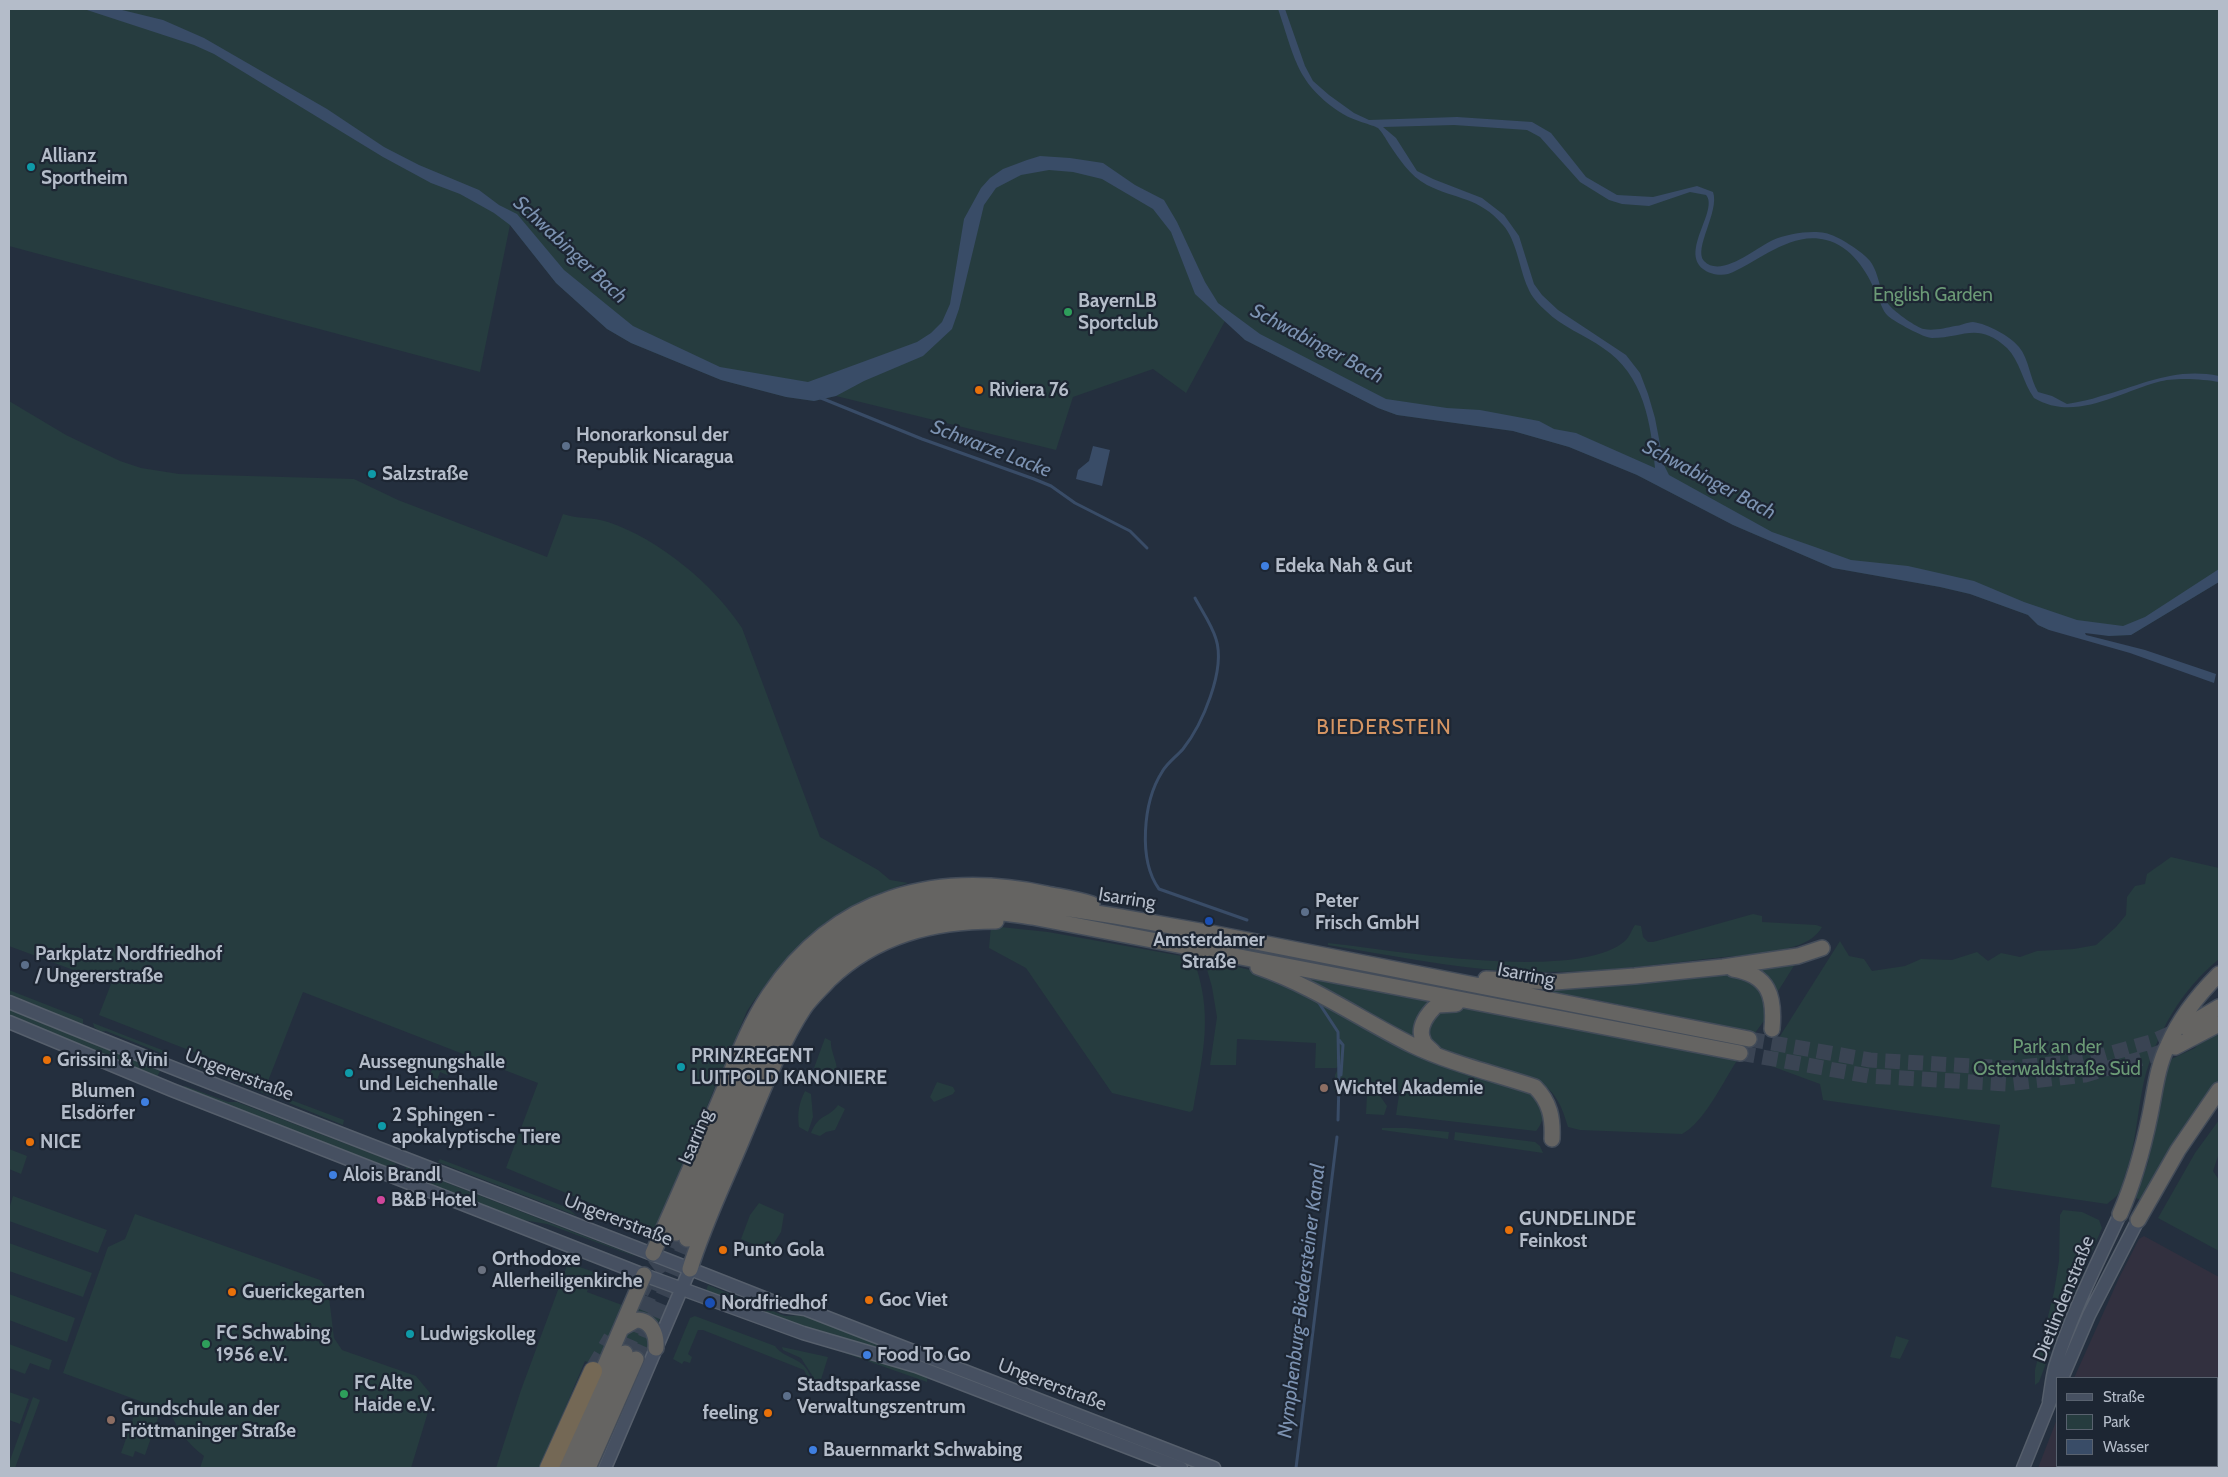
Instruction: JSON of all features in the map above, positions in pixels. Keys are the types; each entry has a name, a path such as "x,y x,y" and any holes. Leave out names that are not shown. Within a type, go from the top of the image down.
{"highway":[{"path":"653,1253 760,1010 790,966 824,935 858,912 901,895 929,888 974,884 1036,892 1087,902 1103,908 1115,916"},
{"name":"Isarring","path":"1740,1053 1492,1004 1251,965 1239,957 1032,917 980,910 955,910 924,915 883,928 865,937 825,966 799,995 778,1031 681,1236 768,1022 794,981 806,967 846,934 879,916 899,909 946,898 1007,899 1115,916 1408,971 1749,1039"},
{"path":"690,1269 750,1121 790,1031 804,1007 838,971 872,947 916,929 965,921 1014,921 1032,917"},
{"path":"1408,971 1530,982 1596,979 1723,967 1798,956 1822,948"},
{"path":"1723,967 1748,971 1761,980 1774,1006 1772,1029"},
{"path":"1281,969 1309,988 1413,1045 1535,1087 1548,1103 1552,1121 1552,1138"},
{"path":"2120,1214 2137,1169 2157,1072 2167,1046 2192,1003 2219,974"},
{"path":"1435,1054 1423,1040 1422,1028 1427,1014 1437,1005 1447,1003 1470,1006 1492,1004"},
{"path":"2185,1027 2219,1007"},
{"path":"2174,1047 2219,1024"},
{"path":"2138,1220 2178,1150 2219,1090"},
{"path":"562,1468 644,1275"},
{"path":"622,1328 636,1320 647,1322 654,1331 656,1348"},
{"path":"575,1468 630,1356 588,1468"},
{"path":"549,1468 593,1371"}],"main road":[{"name":"Ungererstraße","path":"9,1002 213,1085 653,1253 784,1306 814,1313 1214,1468"},
{"name":"Ungererstraße","path":"9,1022 172,1090 644,1275 803,1333 880,1354 928,1370 1181,1468"},
{"name":"Dietlindenstraße","path":"2049,1401 2055,1367 2071,1324 2120,1214"},
{"name":"Dietlindenstraße","path":"2062,1377 2089,1315 2138,1220"},
{"path":"644,1275 653,1253"},
{"path":"604,1468 690,1269"},
{"name":"Dietlindenstraße","path":"2023,1468 2049,1401 2056,1389"}],"shaded area":[{"path":"2144,1236 2219,1277 2219,1468 2038,1468 2056,1422 2056,1467 2218,1467 2218,1377 2074,1377 2119,1278 2139,1239"}],"green space":[{"name":"English Garden","path":"9,9 2219,9 2219,582 2131,635 2109,636 2086,632 2049,630 2038,625 2028,615 1970,594 1833,568 1733,525 1637,475 1569,447 1513,431 1397,415 1378,408 1245,340 1225,321 1186,393 1153,369 1073,397 1056,450 836,396 814,401 786,397 721,380 631,343 607,329 556,283 510,225 480,372 9,246"},
{"path":"9,401 66,435 120,461 141,468 179,474 354,479 398,500 547,557 563,514 608,522 665,551 716,595 730,612 742,628 820,837 878,870 890,880 908,883 880,893 834,917 798,947 764,987 747,1011 655,1230 506,1168 538,1083 303,992 268,1081 99,1015 111,984 9,946"},
{"name":"Park an der Osterwaldstraße Süd","path":"2171,857 2219,868 2219,959 2205,971 2182,999 2155,1046 2144,1081 2132,1152 2122,1185 2117,1195 2107,1204 1991,1187 2000,1125 1823,1100 1820,1084 1763,1063 1840,941 1849,956 1864,959 1872,971 1905,966 1921,959 1952,960 1977,952 1988,961 2001,953 2020,957 2037,951 2074,949 2096,945 2126,915 2127,897 2135,886 2145,884 2147,874"},
{"path":"1041,908 1578,1011 1577,1014 1198,943 912,910"},
{"path":"1753,914 1762,916 1762,922 1822,927 1815,936 1806,942 1778,951 1607,970 1557,972 1508,971 1463,967 1328,945 1328,943 1438,957 1482,960 1527,962 1567,960 1601,953 1625,941 1635,925 1641,926 1643,937 1648,942 1653,942"},
{"path":"991,926 1048,932 1193,958 1203,997 1205,1034 1193,1110 1190,1112 1112,1093 1026,968 989,948"},
{"path":"1204,959 1271,975 1530,1092 1541,1106 1543,1116 1540,1126 1536,1131 1396,1115 1399,1095 1392,1085 1381,1085 1378,1093 1387,1106 1384,1115 1366,1114 1367,1094 1334,1091 1335,1075 1339,1067 1315,1068 1316,1043 1237,1039 1236,1065 1210,1065 1217,1017 1212,987"},
{"path":"1797,961 1775,996 1753,968"},
{"path":"1724,971 1745,974 1766,994 1766,1018 1755,1033 1582,997 1579,1001 1531,991 1529,988"},
{"path":"1290,972 1435,1001 1422,1045"},
{"path":"9,990 83,1019 83,1025 9,994"},
{"path":"1452,1007 1738,1059 1706,1111 1698,1121 1682,1134 1580,1130 1568,1127 1555,1096 1539,1082 1449,1052 1434,1043 1428,1034 1433,1013"},
{"path":"9,1009 160,1071 157,1077 9,1016"},
{"path":"93,1023 167,1052 166,1055 106,1031 101,1032 94,1027"},
{"path":"2219,1030 2219,1080 2142,1200 2135,1198 2148,1163 2159,1093 2169,1060 2195,1048 2199,1042"},
{"path":"825,1038 831,1041 837,1068 836,1077 814,1068"},
{"path":"446,1060 452,1064 455,1070 447,1075 440,1072 437,1080 427,1083 434,1064 440,1071 439,1063"},
{"path":"197,1063 282,1096 281,1100 196,1067"},
{"path":"937,1082 953,1087 955,1091 953,1094 934,1102 930,1097"},
{"path":"185,1086 228,1102 237,1102 396,1163 393,1169 183,1087"},
{"path":"805,1091 811,1094 813,1117 808,1132 799,1127 798,1122 799,1108"},
{"path":"291,1100 344,1120 343,1125 289,1103"},
{"path":"838,1105 845,1109 835,1130 820,1136 811,1133 817,1122"},
{"path":"2219,1120 2219,1153 2213,1171 2219,1180 2219,1251 2158,1218 2195,1153"},
{"path":"1382,1128 1449,1132 1448,1139 1382,1130"},
{"path":"1455,1132 1535,1142 1540,1146 1543,1153 1454,1140"},
{"path":"9,1149 27,1156 21,1174 9,1169"},
{"path":"440,1159 566,1207 577,1216 438,1162"},
{"path":"406,1167 634,1256 547,1224 523,1220 403,1174"},
{"path":"13,1196 107,1230 98,1253 9,1221 9,1209"},
{"path":"759,1203 784,1214 781,1232 769,1251 741,1239 750,1215"},
{"path":"2063,1210 2082,1212 2099,1220 2102,1228 2065,1313 2039,1382 2035,1385 2035,1370 2054,1292 2059,1261 2060,1215"},
{"name":"FC Schwabing 1956 e.V.","path":"135,1214 320,1280 328,1289 334,1338 342,1350 416,1376 430,1393 428,1412 411,1468 200,1468 204,1456 184,1437 170,1412 63,1373 108,1247 125,1239"},
{"path":"9,1243 92,1273 83,1297 9,1271"},
{"path":"568,1263 594,1272 587,1292 622,1305 628,1293 631,1294 600,1368 585,1361 540,1468 496,1468 521,1390"},
{"path":"708,1285 785,1316 805,1315 1113,1434 771,1316 706,1291"},
{"path":"9,1294 75,1318 67,1342 9,1320"},
{"path":"641,1299 664,1309 658,1323 651,1317 635,1313"},
{"path":"695,1316 775,1346 779,1351 801,1363 806,1368 812,1383 806,1380 807,1376 804,1370 703,1330 698,1330 688,1354 692,1357 690,1363 684,1361 682,1364 673,1359 690,1318"},
{"path":"634,1327 645,1329 650,1342 643,1359 620,1349 627,1332"},
{"path":"1896,1336 1909,1340 1900,1359 1890,1357"},
{"path":"9,1344 52,1360 49,1370 30,1363 25,1374 9,1368"},
{"path":"782,1347 828,1357 819,1386 801,1358 783,1350"},
{"path":"844,1348 927,1376 927,1382 842,1352"},
{"path":"9,1392 29,1399 20,1424 9,1420"},
{"path":"33,1397 40,1400 15,1468 9,1468 9,1463"},
{"path":"137,1407 159,1415 145,1455 135,1451 133,1457 121,1453"}],"water":[{"path":"66,9 118,9 163,20 204,38 327,109 384,147 419,165 479,190 499,205 517,214 564,270 633,326 720,367 808,382 917,342 931,333 942,322 950,304 964,219 981,188 990,178 1003,169 1027,160 1040,156 1070,158 1103,163 1135,185 1164,200 1177,222 1205,282 1218,303 1260,334 1386,399 1447,408 1480,410 1539,421 1554,429 1576,433 1655,468 1648,417 1643,401 1628,372 1617,359 1603,348 1559,322 1538,303 1528,288 1508,231 1494,216 1476,204 1438,190 1415,177 1405,167 1378,128 1343,114 1315,92 1299,69 1294,56 1278,9 1285,9 1305,66 1313,81 1354,113 1369,120 1457,117 1532,122 1551,133 1586,177 1617,195 1653,197 1697,186 1713,192 1713,209 1702,248 1704,261 1711,266 1720,266 1739,260 1773,240 1785,236 1813,232 1830,234 1849,244 1870,261 1886,301 1906,319 1928,330 1973,322 1998,331 2019,347 2038,392 2052,396 2067,404 2093,399 2173,375 2203,374 2219,376 2219,382 2188,379 2165,380 2096,403 2080,406 2049,405 2034,398 2011,353 1997,340 1979,333 1932,338 1910,329 1888,316 1863,268 1850,254 1835,243 1813,238 1787,243 1728,274 1711,273 1705,271 1697,261 1696,252 1697,242 1708,210 1709,202 1706,195 1690,192 1649,206 1622,204 1609,200 1580,182 1540,137 1527,130 1454,125 1383,127 1396,138 1417,171 1482,198 1504,215 1519,236 1534,284 1542,295 1558,310 1626,355 1640,373 1648,394 1655,418 1664,465 1669,475 1772,532 1851,560 1908,566 1974,581 2024,602 2077,620 2123,626 2145,617 2219,569 2219,582 2131,635 2109,636 2085,633 2086,635 2145,650 2216,674 2214,683 2130,653 2049,630 2038,625 2028,615 1970,594 1833,568 1733,525 1637,475 1569,447 1513,431 1397,415 1378,408 1245,340 1195,294 1171,232 1153,209 1102,179 1073,172 1049,170 1021,175 996,188 984,205 959,309 952,329 923,356 864,381 836,396 814,401 786,397 721,380 631,343 607,329 556,283 510,225 494,213 460,194 431,183 383,157 214,54 194,45 87,10"},
{"path":"1093,446 1110,450 1102,486 1076,479 1078,470 1089,461"}],"waterway":[{"name":"Schwarze Lacke","path":"821,398 922,439 1051,486 1075,503 1130,531 1147,548"},
{"name":"Schwarze Lacke","path":"1195,598 1216,639 1218,666 1210,697 1198,726 1183,749 1164,769 1156,784 1147,815 1146,847 1148,863 1152,877 1159,889 1247,920"},
{"name":"Schwarze Lacke","path":"1317,1000 1338,1032 1338,1120"},
{"name":"Schwarze Lacke","path":"1339,1040 1343,1045 1341,1075"},
{"name":"Nymphenburg-Biedersteiner Kanal","path":"1296,1468 1337,1137"}],"tunnel":[{"path":"1749,1039 1870,1060 2008,1068 2083,1061 2151,1042 2181,1029"},
{"path":"1740,1053 1868,1076 2007,1084 2085,1075 2174,1047"},
{"path":"625,1353 676,1233"},
{"path":"636,1359 687,1239"},
{"path":"640,1292 652,1270 664,1261"},
{"path":"593,1371 612,1338"}],"place":[{"name":"Allianz Sportheim","path":"31,167"},
{"name":"BayernLB Sportclub","path":"1068,312"},
{"name":"Riviera 76","path":"979,390"},
{"name":"Honorarkonsul der Republik Nicaragua","path":"566,446"},
{"name":"Salzstraße","path":"372,474"},
{"name":"Edeka Nah & Gut","path":"1265,566"},
{"name":"Peter Frisch GmbH","path":"1305,912"},
{"name":"Amsterdamer Straße","path":"1209,921"},
{"name":"Parkplatz Nordfriedhof / Ungererstraße","path":"25,965"},
{"name":"Grissini & Vini","path":"47,1060"},
{"name":"PRINZREGENT LUITPOLD KANONIERE","path":"681,1067"},
{"name":"Aussegnungshalle und Leichenhalle","path":"349,1073"},
{"name":"Wichtel Akademie","path":"1324,1088"},
{"name":"Blumen Elsdörfer","path":"145,1102"},
{"name":"2 Sphingen - apokalyptische Tiere","path":"382,1126"},
{"name":"NICE","path":"30,1142"},
{"name":"Alois Brandl","path":"333,1175"},
{"name":"B&B Hotel","path":"381,1200"},
{"name":"GUNDELINDE Feinkost","path":"1509,1230"},
{"name":"Punto Gola","path":"723,1250"},
{"name":"Orthodoxe Allerheiligenkirche","path":"482,1270"},
{"name":"Guerickegarten","path":"232,1292"},
{"name":"Goc Viet","path":"869,1300"},
{"name":"Nordfriedhof","path":"710,1303"},
{"name":"Ludwigskolleg","path":"410,1334"},
{"name":"FC Schwabing 1956 e.V.","path":"206,1344"},
{"name":"Food To Go","path":"867,1355"},
{"name":"FC Alte Haide e.V.","path":"344,1394"},
{"name":"Stadtsparkasse Verwaltungszentrum","path":"787,1396"},
{"name":"feeling","path":"768,1413"},
{"name":"Grundschule an der Fröttmaninger Straße","path":"111,1420"},
{"name":"Bauernmarkt Schwabing","path":"813,1450"}],"district":[{"name":"BIEDERSTEIN","path":"1384,728"}],"water label":[{"name":"Schwabinger Bach","path":"570,250"},
{"name":"Schwabinger Bach","path":"1317,344"},
{"name":"Schwabinger Bach","path":"1709,480"}]}
